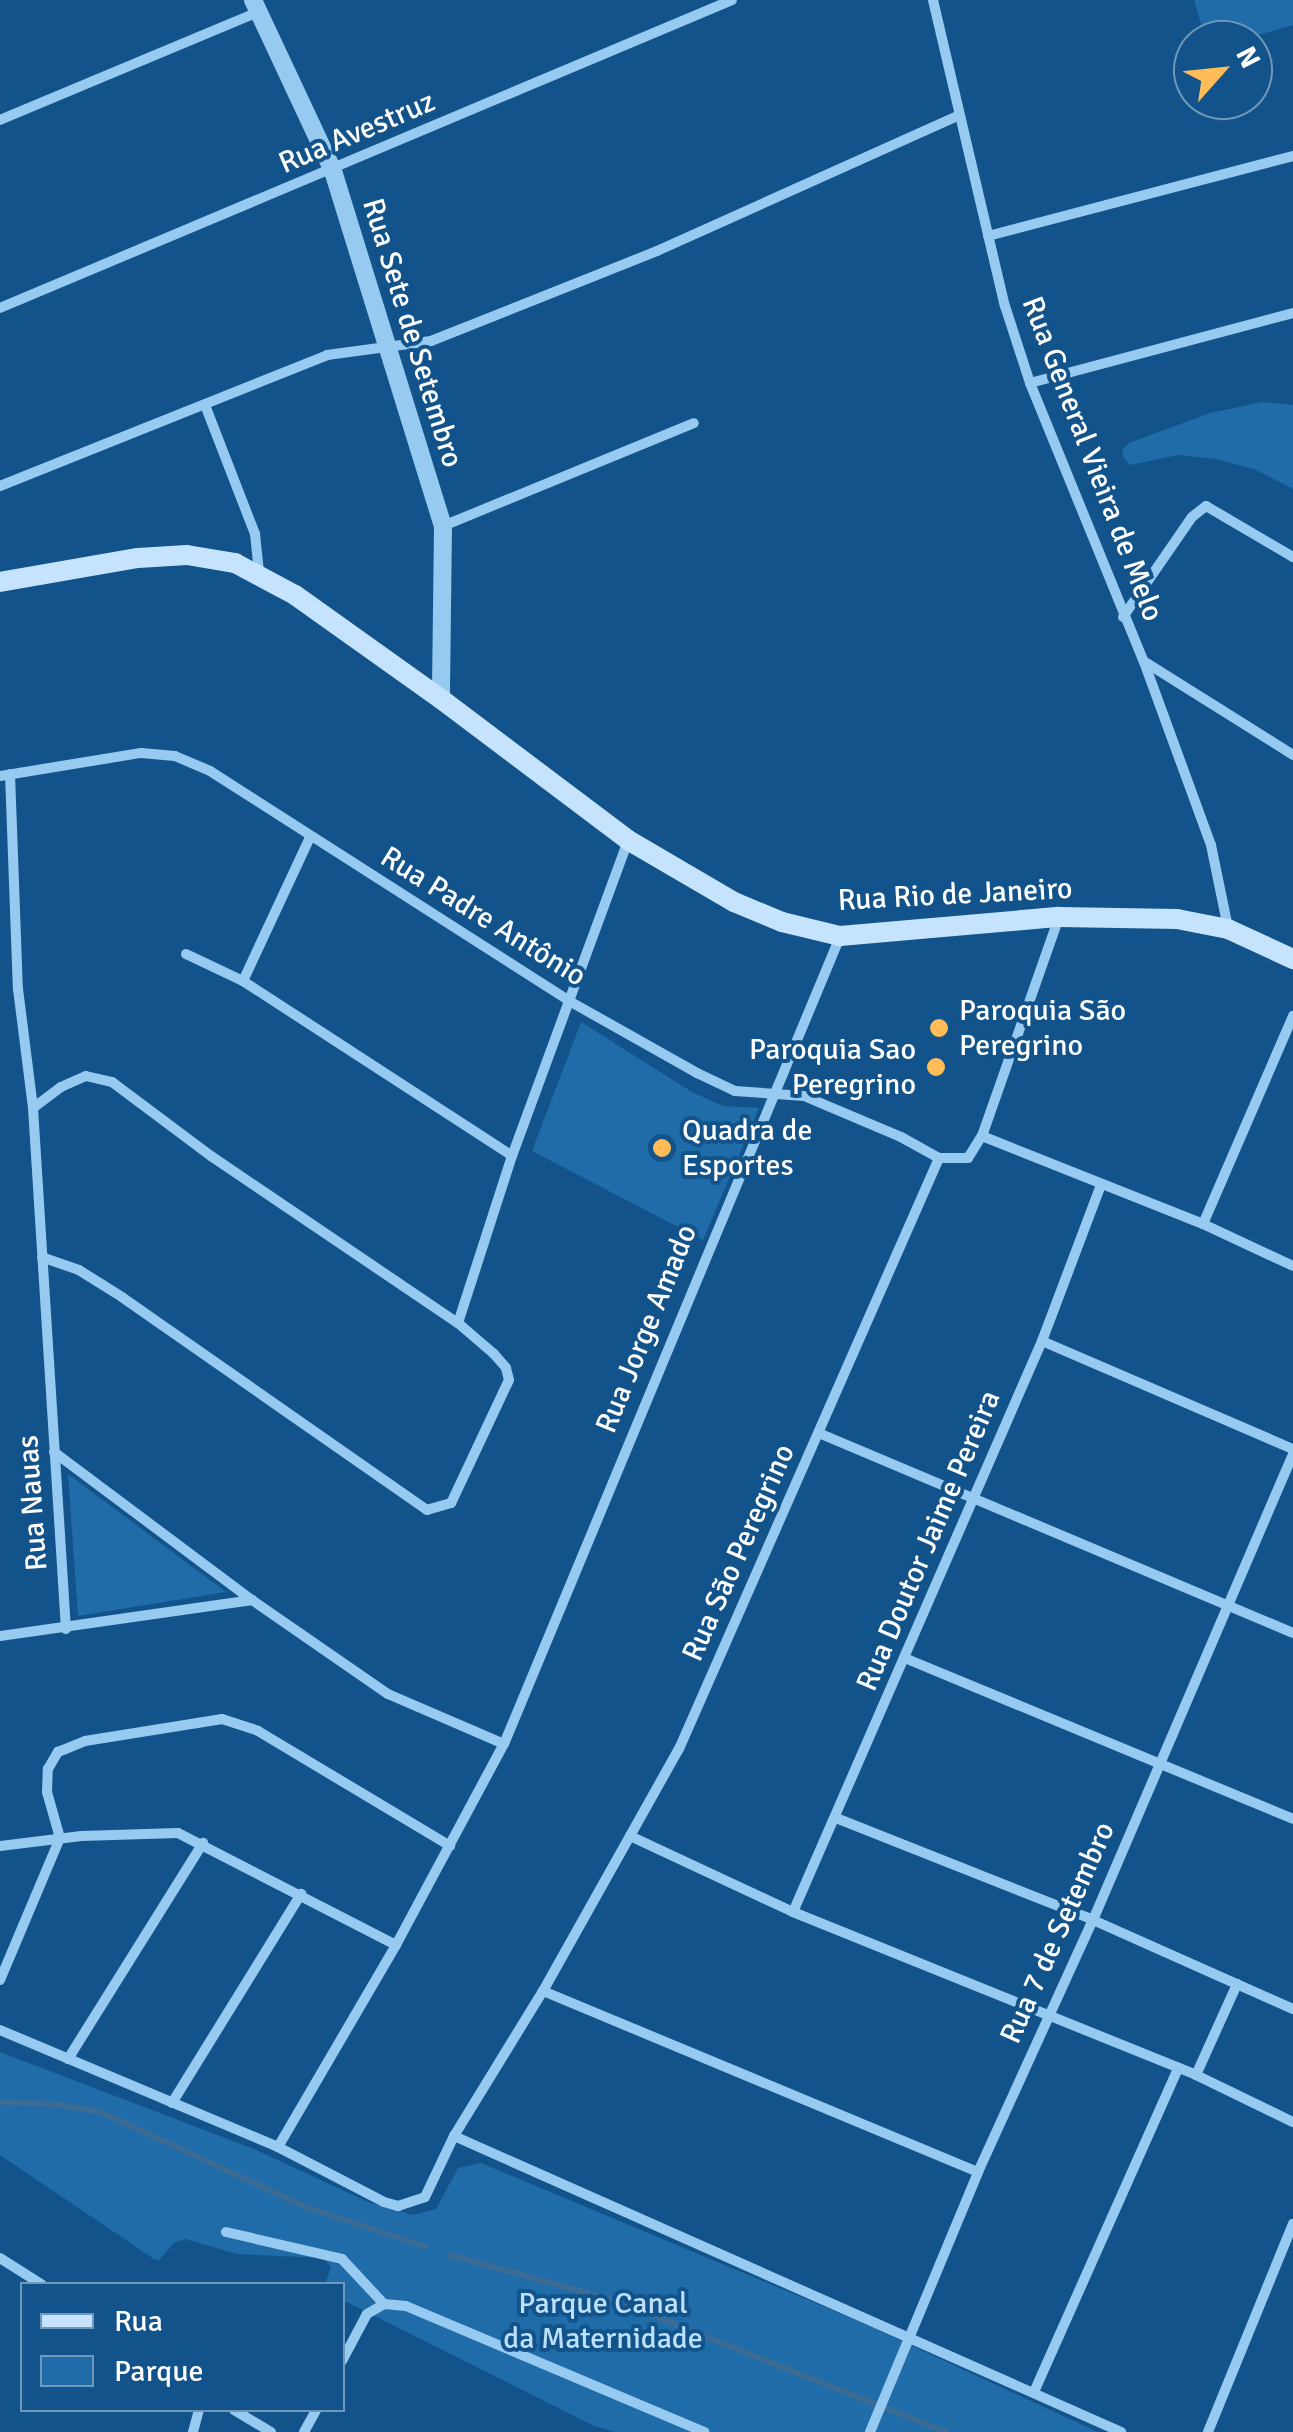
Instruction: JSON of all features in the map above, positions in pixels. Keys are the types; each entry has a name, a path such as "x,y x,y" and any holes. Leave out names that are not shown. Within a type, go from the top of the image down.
{"main road":[{"name":"Rua Rio de Janeiro","path":"0,582 138,558 187,554 235,562 258,573 441,698 628,840 734,902 782,922 840,936 1059,917 1177,919 1228,928 1293,958"}],"street":[{"name":"Rua Avestruz","path":"0,308 732,0"},
{"name":"Rua General Vieira de Melo","path":"933,0 988,236 1030,383 1144,662 1211,845 1228,928"},
{"name":"Rua Sete de Setembro","path":"256,6 333,171 443,526 441,698"},
{"path":"0,120 256,6"},
{"path":"0,486 328,356 431,341 622,265 958,116"},
{"path":"988,236 1293,156"},
{"path":"1030,383 1293,314"},
{"path":"205,406 255,534 258,573"},
{"path":"443,526 694,423"},
{"path":"1124,617 1192,518 1206,506 1293,557"},
{"path":"1144,662 1293,755"},
{"name":"Rua Padre Antônio","path":"5,775 142,752 175,756 225,779 571,1002 710,1079 735,1091 804,1096 902,1137 939,1158"},
{"name":"Rua Nauas","path":"5,775 18,989 33,1108 66,1629"},
{"path":"243,981 310,837"},
{"path":"458,1323 512,1156 628,840"},
{"path":"939,1158 968,1158 982,1136 1059,917"},
{"name":"Rua Jorge Amado","path":"278,2147 396,1945 504,1744 770,1096 840,936"},
{"path":"186,954 243,981 512,1156"},
{"path":"1203,1224 1293,1016"},
{"path":"33,1108 61,1087 86,1076 112,1082 211,1156 458,1323 506,1368 509,1380 451,1503 438,1510 427,1510 122,1296 79,1270 42,1258"},
{"path":"982,1136 1203,1224 1293,1266"},
{"name":"Rua São Peregrino","path":"278,2147 384,2202 416,2202 436,2180 454,2136 542,1991 678,1750 939,1158"},
{"name":"Rua Doutor Jaime Pereira","path":"793,1912 907,1659 972,1494 1042,1341 1102,1185"},
{"path":"1042,1341 1293,1452"},
{"path":"820,1434 972,1494 1293,1633"},
{"path":"54,1452 252,1600 388,1694 504,1744"},
{"name":"Rua 7 de Setembro","path":"870,2432 978,2172 1093,1920 1293,1452"},
{"path":"0,1636 252,1600"},
{"path":"907,1659 1293,1819"},
{"path":"0,1980 60,1838 47,1792 48,1769 58,1752 85,1742 222,1719 258,1731 450,1846"},
{"path":"836,1818 1093,1920 1293,2010"},
{"path":"0,1846 154,1830 203,1843 396,1945"},
{"path":"630,1836 793,1912 1196,2075 1293,2122"},
{"path":"68,2060 203,1843"},
{"path":"172,2103 301,1894"},
{"path":"1196,2075 1236,1984"},
{"path":"542,1991 978,2172"},
{"path":"0,2030 278,2147"},
{"path":"1034,2392 1178,2068"},
{"path":"454,2136 1121,2432"},
{"path":"1208,2432 1293,2224"},
{"path":"226,2232 342,2259 384,2304"},
{"path":"0,2258 37,2282"},
{"path":"345,2355 368,2314 384,2304 406,2306 704,2432"},
{"path":"237,2412 271,2432"}],"green space":[{"path":"1194,0 1293,0 1293,25 1273,31 1273,20 1200,20"},
{"path":"1262,402 1293,405 1293,489 1254,469 1216,459 1178,455 1130,465 1124,458 1122,450 1129,443 1210,413"},
{"path":"581,1022 692,1092 723,1106 759,1108 703,1240 532,1151"},
{"path":"68,1474 226,1592 78,1616"},
{"name":"Parque Canal da Maternidade","path":"0,2052 254,2149 368,2202 413,2215 436,2209 458,2168 481,2163 856,2320 1098,2432 614,2432 592,2425 345,2301 345,2282 326,2282 331,2267 323,2258 237,2254 185,2239 174,2243 159,2260 154,2259 0,2155"}],"waterway":[{"path":"0,2102 54,2104 101,2112 306,2207 426,2247"},
{"path":"450,2255 619,2302 945,2432"}],"place":[{"name":"Paroquia São Peregrino","path":"939,1028"},
{"name":"Paroquia Sao Peregrino","path":"936,1067"},
{"name":"Quadra de Esportes","path":"662,1148"}]}
